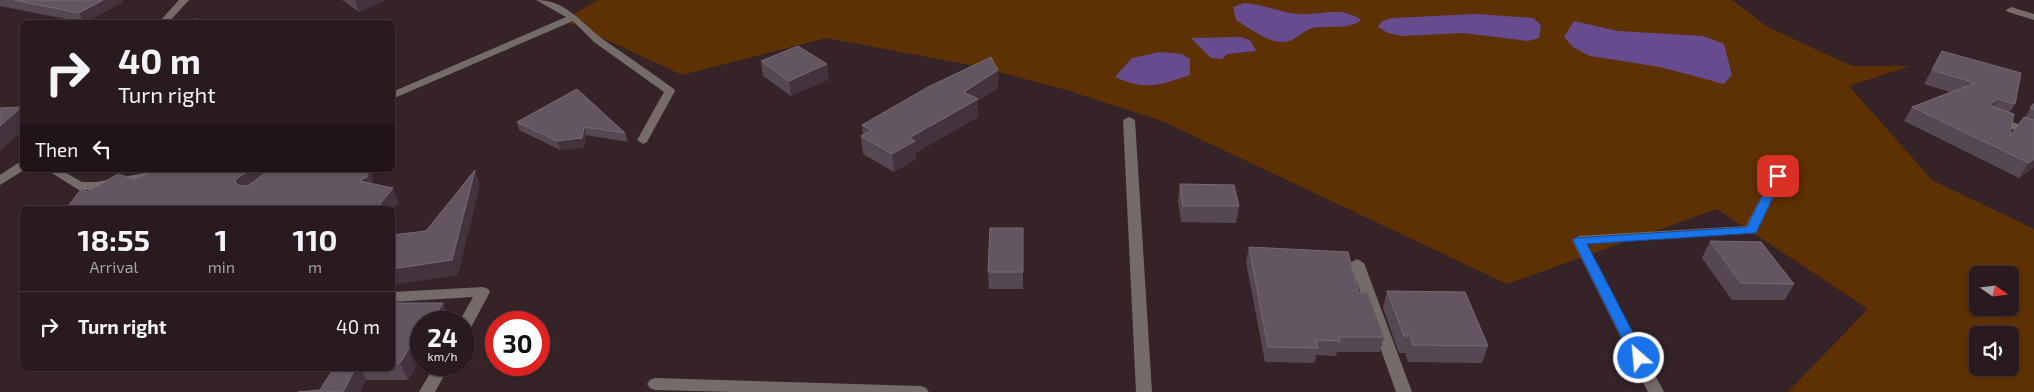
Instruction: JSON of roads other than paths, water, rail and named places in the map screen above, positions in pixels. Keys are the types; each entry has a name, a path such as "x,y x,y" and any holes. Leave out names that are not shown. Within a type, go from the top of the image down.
{"street":[{"path":"166,20 184,0"},
{"path":"549,1 574,17 598,40 670,91 644,140"},
{"path":"2011,10 2034,17"},
{"path":"395,95 574,17"},
{"path":"1990,118 2034,132"},
{"path":"1129,120 1144,392"},
{"path":"0,181 20,167"},
{"path":"56,172 79,186 96,186 170,172"},
{"path":"1656,392 1579,240 1751,230 1778,176"},
{"path":"1357,262 1404,392"},
{"path":"395,297 484,292 473,311"},
{"path":"428,392 437,376"},
{"path":"655,384 921,392"}]}
